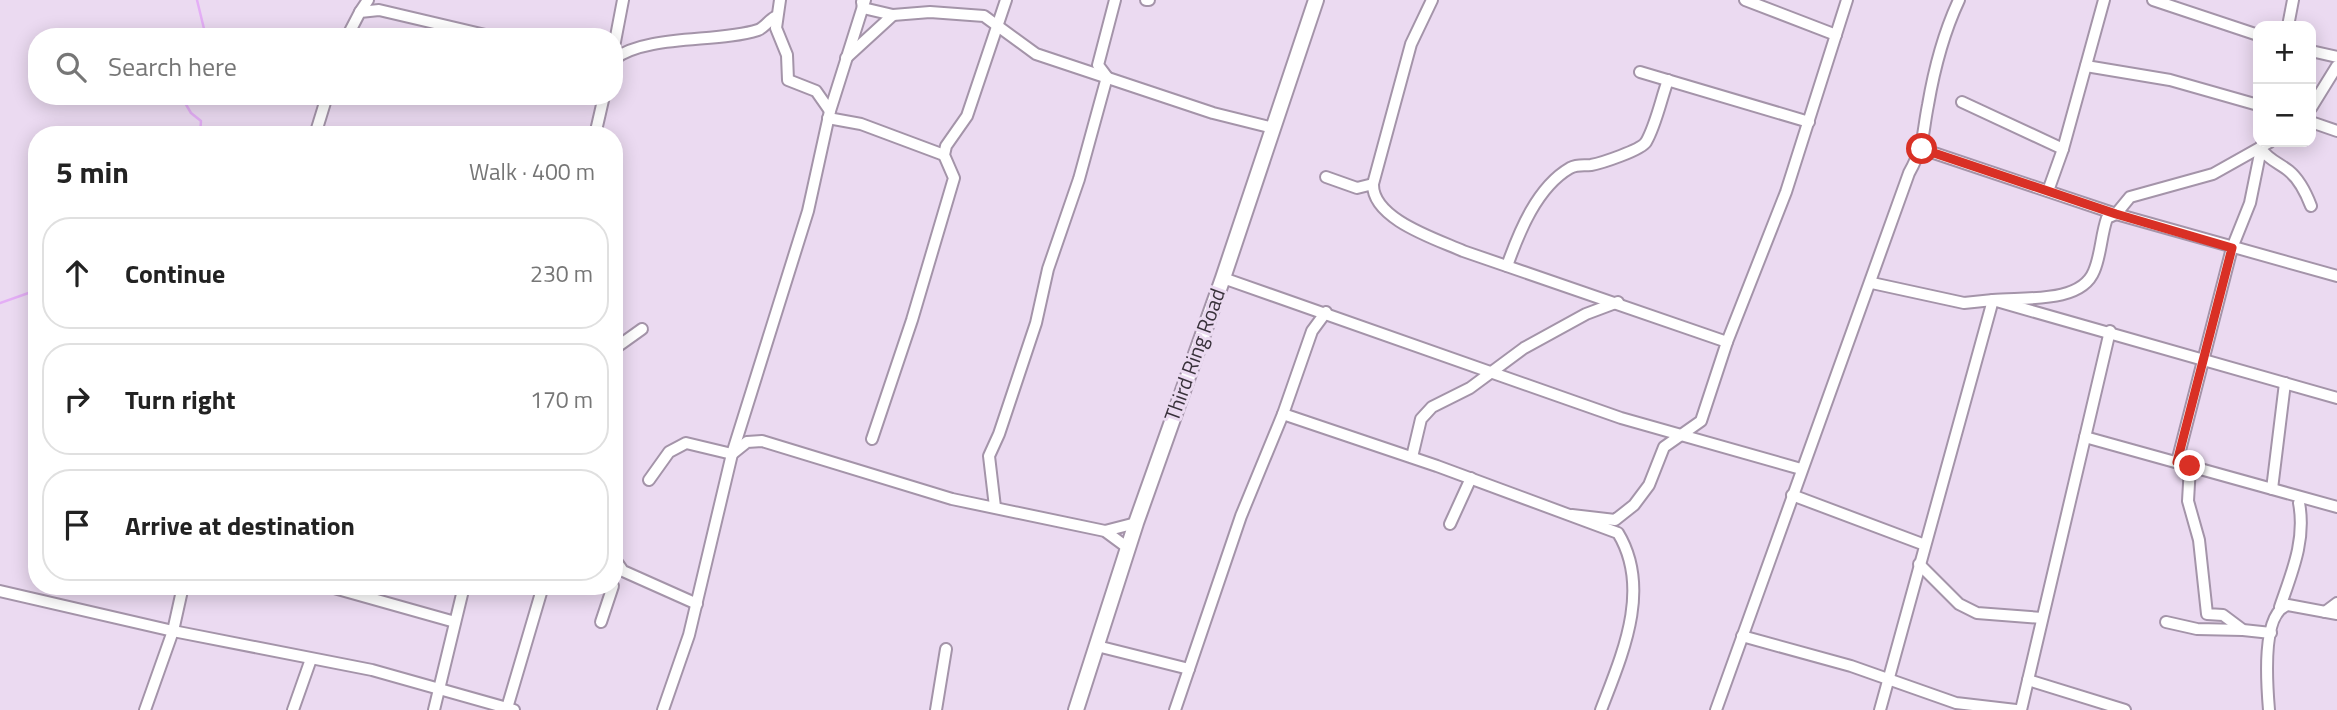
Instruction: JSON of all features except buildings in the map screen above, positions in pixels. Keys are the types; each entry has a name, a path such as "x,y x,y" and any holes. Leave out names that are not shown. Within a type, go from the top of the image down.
{"street":[{"path":"352,28 368,0"},
{"path":"618,28 623,0"},
{"path":"623,53 660,44 761,29 775,22 781,8 780,0"},
{"path":"944,155 967,116 1006,0"},
{"path":"1107,77 1098,65 1115,0"},
{"name":"Third Ring Road","path":"1076,710 1136,523 1223,278 1316,0"},
{"path":"1432,0 1411,44 1373,184 1373,195 1398,220 1463,251 1727,341"},
{"path":"1745,0 1836,35"},
{"path":"1572,515 1615,520 1633,505 1649,485 1664,447 1701,421 1727,341 1809,122 1847,0"},
{"path":"1716,710 1801,469 1872,283 1909,173 1922,149 1931,93 1945,36 1959,0"},
{"path":"2048,191 2063,149 2104,0"},
{"path":"2153,0 2253,33"},
{"path":"2289,21 2293,0"},
{"path":"663,710 696,604 732,454 808,211 829,115 863,3 893,15 970,13 984,16 1036,54 1213,113 1273,128"},
{"path":"360,12 379,10 456,28"},
{"path":"845,58 893,15"},
{"path":"775,22 784,47 788,80 816,91 829,115 944,155 954,178 912,320 872,439"},
{"path":"761,29 784,47"},
{"path":"2316,52 2337,57"},
{"path":"2086,66 2170,80 2253,104"},
{"path":"2316,100 2337,66"},
{"path":"1640,72 1809,122"},
{"path":"995,507 989,456 999,434 1035,323 1048,269 1079,179 1107,77"},
{"path":"1507,266 1517,237 1542,192 1551,183 1572,167 1589,166 1636,150 1646,142 1668,80"},
{"path":"1962,102 2063,149"},
{"path":"318,126 324,105"},
{"path":"596,126 602,105"},
{"path":"2316,124 2337,131"},
{"path":"1872,283 1964,303 2068,293 2085,286 2094,271 2107,218 2116,214 2130,197 2142,191 2213,174 2259,147"},
{"path":"2177,462 2232,248 2250,203 2263,147"},
{"path":"2265,147 2269,159 2290,172 2304,190 2311,206"},
{"path":"1922,149 2116,214 2337,276"},
{"path":"1326,177 1357,188 1373,184"},
{"path":"1223,278 1326,312 1621,418 1801,469"},
{"path":"1586,314 1587,292"},
{"path":"1993,300 2110,331 2337,398"},
{"path":"1880,710 1993,300"},
{"path":"1412,457 1422,419 1432,407 1470,388 1524,348 1586,314 1618,302"},
{"path":"1307,306 1312,331"},
{"path":"1175,710 1228,551 1283,414 1312,331 1326,312"},
{"path":"623,343 642,329"},
{"path":"2021,710 2110,331"},
{"path":"2273,489 2286,383"},
{"path":"1283,414 1412,457 1618,533 1628,550 1634,590 1626,643 1601,710"},
{"path":"1701,421 1712,444"},
{"path":"2085,437 2337,507"},
{"path":"732,454 747,442 762,441 835,466 995,507 1105,531 1128,548"},
{"path":"649,480 669,452 686,443 732,454"},
{"path":"2190,466 2188,501 2199,540 2207,614 2222,615 2243,630"},
{"path":"1450,524 1471,478"},
{"path":"1792,495 1925,545"},
{"path":"2269,710 2267,670 2271,633 2274,616 2280,607 2297,559 2304,526 2299,503"},
{"path":"1105,531 1136,523"},
{"path":"1919,564 1959,604 1977,613 2042,618"},
{"path":"623,571 696,604"},
{"path":"0,591 173,631 372,670 438,691 510,709 541,595"},
{"path":"145,710 173,631 181,595"},
{"path":"359,595 455,622"},
{"path":"434,710 462,595"},
{"path":"601,622 610,595"},
{"path":"2325,612 2337,603"},
{"path":"2280,607 2288,605 2337,614"},
{"path":"2166,622 2197,629 2271,633"},
{"path":"1742,636 1851,666 1956,703 2016,710"},
{"path":"1097,646 1189,669"},
{"path":"936,710 946,649"},
{"path":"293,710 311,659"},
{"path":"2028,680 2125,710"}],"waterway":[{"path":"197,0 204,28"},
{"path":"186,105 201,121 201,126"},
{"path":"0,303 28,293"}],"route":[{"path":"1922,149 2116,214 2232,248 2177,462 2190,466"}]}
